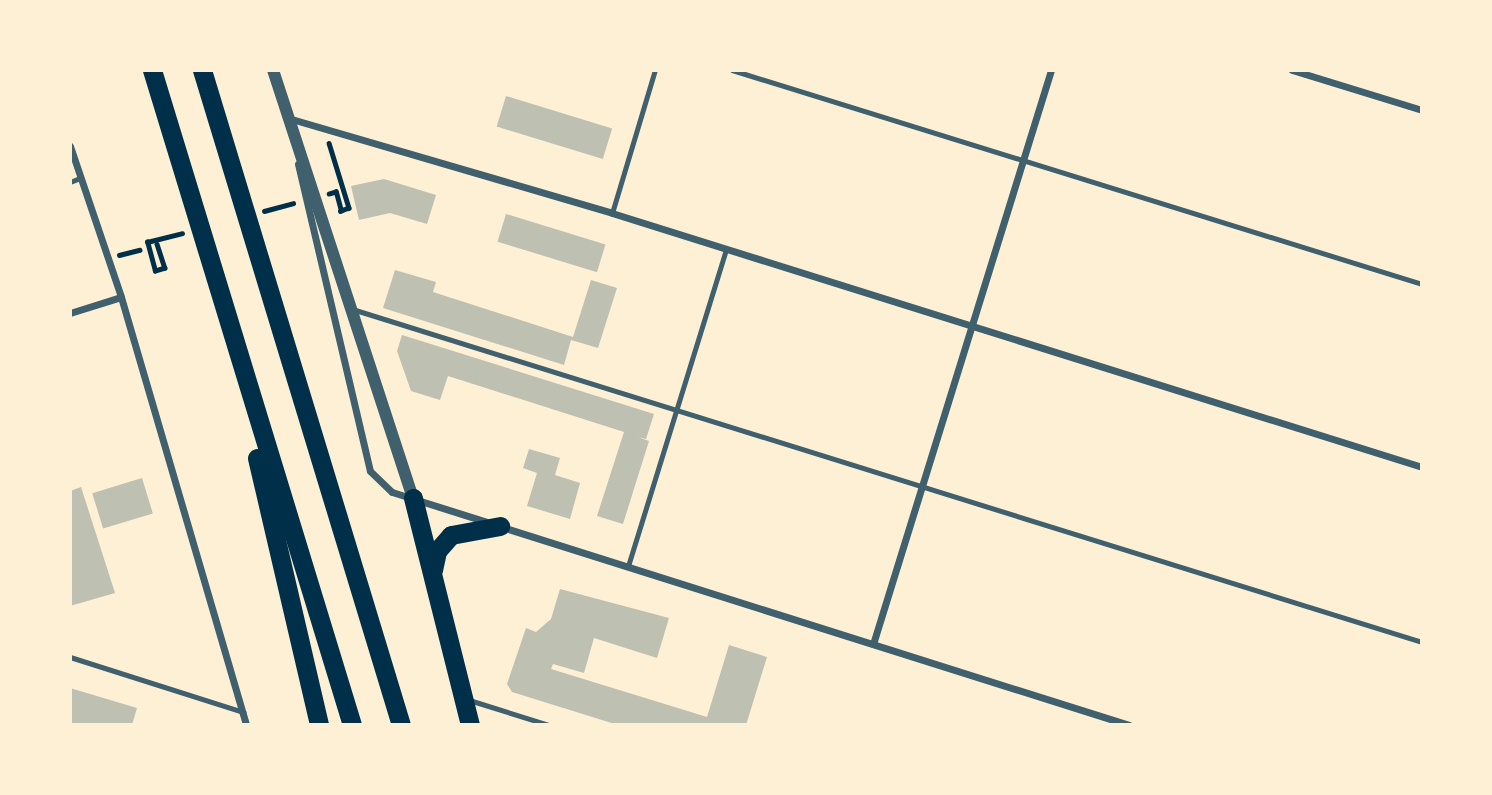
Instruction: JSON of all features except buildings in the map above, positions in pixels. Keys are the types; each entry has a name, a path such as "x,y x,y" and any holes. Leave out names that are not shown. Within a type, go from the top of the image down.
{"highway":[{"path":"152,70 352,725"},
{"path":"202,70 401,725"},
{"path":"221,300 319,725"},
{"path":"412,498 470,725"},
{"path":"432,578 437,551 451,535 500,526"}],"street":[{"path":"273,70 412,498"},
{"path":"873,644 1051,70"},
{"path":"1292,70 1422,110"},
{"path":"288,117 612,213 1422,467"},
{"path":"288,117 360,442 370,471 380,484 412,498 1129,725"},
{"path":"70,146 121,297 246,725"},
{"path":"70,313 121,297"}],"lane":[{"path":"612,213 655,70"},
{"path":"732,70 1422,284"},
{"path":"70,182 80,178"},
{"path":"628,566 726,249"},
{"path":"351,309 1422,642"},
{"path":"70,657 243,712"},
{"path":"463,698 549,725"}],"path":[{"path":"324,127 349,208 341,211 336,192"},
{"path":"147,242 156,271 165,268 157,244"}]}
